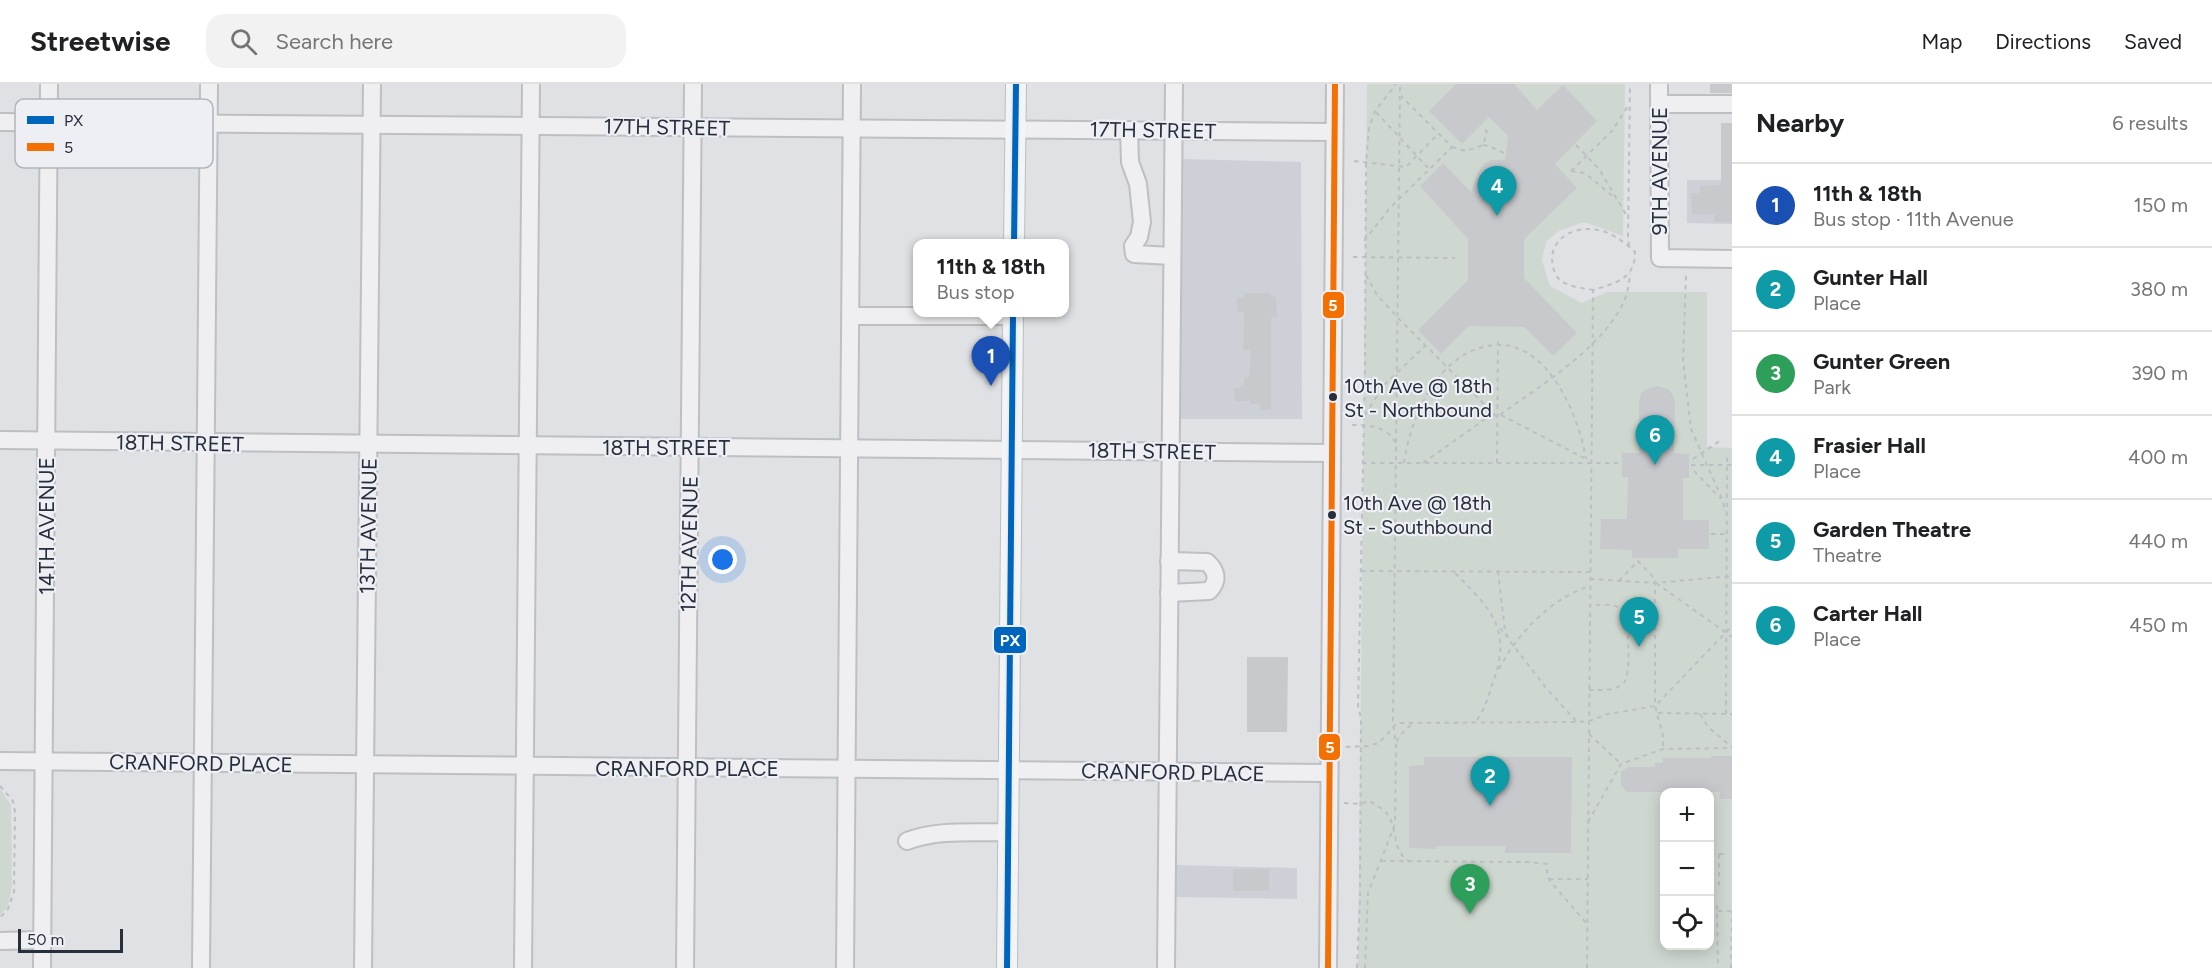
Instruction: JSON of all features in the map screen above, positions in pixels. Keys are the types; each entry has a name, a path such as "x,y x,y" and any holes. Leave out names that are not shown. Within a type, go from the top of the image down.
{"main road":[{"path":"1014,239 1016,84"},
{"path":"1007,968 1013,317"}],"street":[{"path":"209,84 209,99"},
{"name":"13TH AVENUE","path":"363,968 372,84"},
{"path":"523,968 531,84"},
{"name":"12TH AVENUE","path":"685,968 693,84"},
{"path":"845,968 852,84"},
{"path":"1166,968 1174,84"},
{"path":"1328,968 1335,84"},
{"name":"9TH AVENUE","path":"1659,84 1660,258 1732,259"},
{"path":"1659,104 1732,104"},
{"name":"17TH STREET","path":"213,123 1334,132"},
{"path":"1129,130 1130,162 1138,184 1142,222 1139,237 1133,246 1134,254 1172,256"},
{"name":"14TH AVENUE","path":"42,968 49,168"},
{"path":"201,968 208,168"},
{"path":"851,316 913,315"},
{"name":"18TH STREET","path":"0,440 1332,453"},
{"path":"1169,561 1207,562 1214,569 1216,578 1209,591 1169,593"},
{"name":"CRANFORD PLACE","path":"0,761 1329,773"},
{"path":"907,841 937,833 1008,832"},
{"path":"0,941 42,940"}],"path":[{"path":"1365,968 1368,893 1393,830 1396,811 1395,570 1400,258 1400,96 1398,84"},
{"path":"1357,968 1361,718 1358,706 1366,163 1370,128 1375,111 1398,84"},
{"path":"1629,246 1630,84"},
{"path":"1400,96 1452,147 1466,151 1483,145 1504,153"},
{"path":"1618,201 1585,173 1571,171 1612,131 1628,109 1630,102"},
{"path":"1375,111 1429,169"},
{"path":"1483,145 1487,132 1484,127"},
{"path":"1354,161 1406,166 1438,134"},
{"path":"1576,145 1599,169 1628,218"},
{"path":"1365,241 1400,197 1452,147"},
{"path":"1499,416 1593,343 1620,309 1628,290 1630,273 1635,265 1635,252 1629,246 1606,232 1589,229 1574,231 1562,237 1553,249 1552,264 1558,278 1573,286 1593,290 1630,273"},
{"path":"1353,257 1455,258"},
{"path":"1365,273 1377,295 1398,318 1494,413 1592,462"},
{"path":"1686,276 1683,360 1691,429 1723,501 1727,518"},
{"path":"1587,968 1593,290"},
{"path":"1497,463 1498,340"},
{"path":"1404,463 1411,427 1428,391 1453,363 1477,350 1498,345 1522,352 1546,368 1553,376 1577,424 1586,459"},
{"path":"1363,418 1383,386 1425,346"},
{"path":"1423,463 1494,413"},
{"path":"1352,425 1381,428 1388,433 1397,446"},
{"path":"1693,459 1721,440"},
{"path":"1726,714 1727,453"},
{"path":"1362,463 1618,463"},
{"path":"1691,465 1732,465"},
{"path":"1694,471 1723,501"},
{"path":"1711,534 1727,534"},
{"path":"1619,581 1638,561 1655,579 1655,706 1663,736 1663,749"},
{"path":"1361,571 1591,572"},
{"path":"1454,571 1477,596 1547,689 1577,722"},
{"path":"1498,571 1504,623 1509,640"},
{"path":"1590,579 1655,583 1732,576"},
{"path":"1655,583 1732,637"},
{"path":"1496,674 1513,646 1538,618 1575,592 1590,586"},
{"path":"1589,690 1616,688 1622,685 1628,675 1628,617 1616,606 1590,605"},
{"path":"1472,724 1480,716 1496,674 1504,623"},
{"path":"1498,625 1502,642"},
{"path":"1340,746 1360,747 1379,743 1397,723 1577,722 1655,706 1732,626"},
{"path":"1658,713 1732,714"},
{"path":"1700,714 1708,727 1732,747"},
{"path":"1396,745 1399,736 1412,724"},
{"path":"1589,734 1621,764"},
{"path":"1588,822 1621,764 1663,749 1732,747"},
{"path":"0,786 13,801 15,812 14,892 8,909 0,918"},
{"path":"1340,803 1360,804 1369,801 1380,807 1389,816 1401,854 1413,861"},
{"path":"1714,854 1726,854"},
{"path":"1719,854 1719,888"},
{"path":"1381,861 1547,864 1549,879 1588,925"},
{"path":"1549,879 1588,879"},
{"path":"1717,905 1718,968"},
{"path":"1717,912 1731,912 1731,968"}],"shaded area":[{"path":"1367,84 1625,84 1623,236 1584,222 1559,231 1546,242 1542,260 1550,286 1582,303 1607,292 1707,292 1707,447 1732,448 1732,968 1358,968"},
{"path":"1181,159 1301,162 1302,419 1176,419"},
{"path":"1687,180 1732,180 1732,224 1687,223"},
{"path":"0,789 11,805 12,886 8,906 0,916"},
{"path":"1173,865 1297,868 1297,899 1172,897"}],"building":[{"path":"1456,84 1514,84 1537,110 1563,85 1597,121 1555,164 1577,188 1524,239 1524,278 1577,333 1553,356 1524,327 1469,326 1441,354 1418,330 1468,280 1468,239 1420,186 1443,163 1471,192 1484,164 1490,160 1505,160 1508,136 1489,117 1462,144 1429,111"},
{"path":"1710,84 1732,84 1732,93 1710,93"},
{"path":"1721,123 1732,123 1732,222 1714,222 1714,214 1692,214 1691,193 1700,193 1700,186 1721,185"},
{"path":"1244,293 1269,293 1276,297 1277,318 1272,317 1271,320 1271,410 1260,410 1260,404 1250,404 1250,401 1235,401 1234,388 1240,388 1240,385 1244,385 1244,377 1249,377 1251,350 1243,350 1244,312 1237,312 1237,298 1244,298"},
{"path":"1658,386 1670,390 1675,401 1674,453 1689,454 1689,478 1683,478 1683,520 1709,520 1709,549 1678,549 1678,558 1632,558 1632,550 1600,549 1601,519 1627,519 1628,477 1622,477 1622,453 1639,453 1641,394 1646,389"},
{"path":"1247,657 1288,657 1287,732 1247,732"},
{"path":"1711,756 1732,756 1732,799 1719,799 1720,792 1714,792 1714,788 1660,788 1660,792 1627,792 1621,785 1621,772 1628,767 1655,767 1655,763 1663,763 1663,758 1711,758"},
{"path":"1424,757 1572,757 1571,853 1505,853 1505,846 1409,848 1409,766 1424,765"},
{"path":"1233,869 1269,869 1269,891 1233,891"}],"transit line":[{"name":"PX","path":"1014,239 1016,84"},
{"name":"5","path":"1328,968 1335,84"},
{"name":"PX","path":"1007,968 1013,317"}],"place":[{"name":"Frasier Hall","path":"1497,216"},
{"name":"11th & 18th","path":"991,386"},
{"name":"10th Ave @ 18th St - Northbound","path":"1333,397"},
{"name":"Carter Hall","path":"1655,465"},
{"name":"10th Ave @ 18th St - Southbound","path":"1332,515"},
{"name":"Garden Theatre","path":"1639,647"},
{"name":"Gunter Hall","path":"1490,806"},
{"name":"Gunter Green","path":"1470,914"}]}
